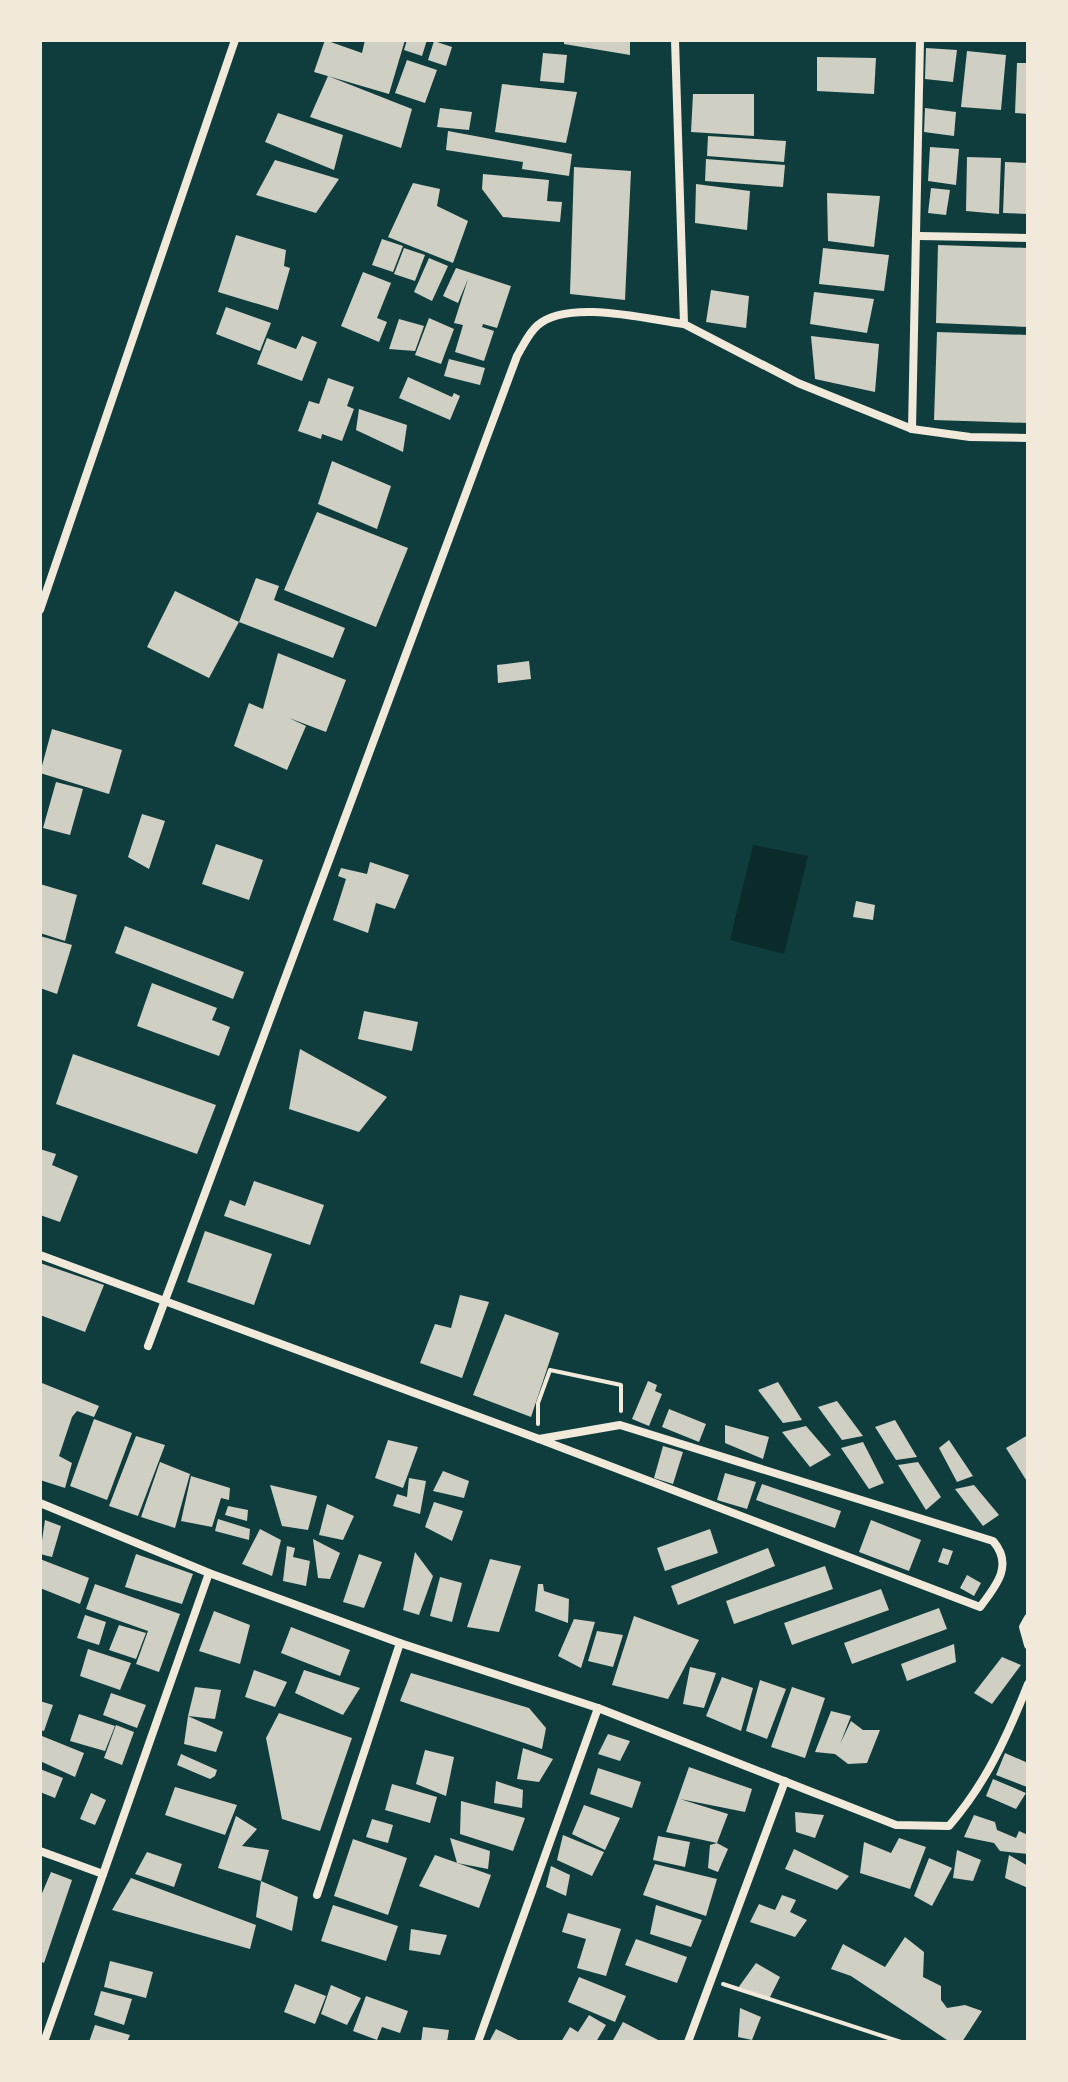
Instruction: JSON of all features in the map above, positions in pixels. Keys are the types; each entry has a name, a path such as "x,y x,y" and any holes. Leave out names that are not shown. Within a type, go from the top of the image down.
{"street":[{"path":"40,610 235,40"},
{"path":"675,40 684,324"},
{"path":"912,429 919,236 920,40"},
{"path":"919,236 1028,238"},
{"path":"148,1346 517,356 536,326 561,313 582,312 684,324 798,383 912,429 970,437 1028,438"},
{"path":"40,1255 539,1439 980,1607 999,1583 1003,1558 993,1541 620,1425 539,1439"},
{"path":"40,1503 209,1573 400,1643 598,1708 896,1825 949,1826 974,1797 1001,1751 1028,1684"},
{"path":"44,2042 209,1573"},
{"path":"1028,1618 1023,1627 1028,1645"},
{"path":"317,1895 400,1643"},
{"path":"478,2042 598,1708"},
{"path":"688,2042 785,1781"},
{"path":"40,1851 103,1874"}],"path":[{"path":"539,1439 538,1403 550,1370 621,1385 620,1425"},
{"path":"713,1980 901,2042"}],"water":[{"path":"753,845 808,856 784,954 730,940"}],"building":[{"path":"325,40 362,53 365,40 405,40 389,94 314,72"},
{"path":"407,40 427,40 422,56 404,50"},
{"path":"564,40 630,40 630,55 564,44"},
{"path":"434,41 452,47 446,66 428,60"},
{"path":"926,48 957,50 953,82 925,79"},
{"path":"967,51 1006,55 1001,110 961,107"},
{"path":"543,53 567,55 564,83 540,81"},
{"path":"817,57 876,58 874,94 817,91"},
{"path":"407,60 437,70 425,103 395,93"},
{"path":"1017,63 1028,63 1028,114 1015,113"},
{"path":"328,76 412,109 401,148 310,117"},
{"path":"502,84 577,92 566,143 495,132"},
{"path":"693,94 754,94 754,136 691,132"},
{"path":"440,108 472,112 469,130 437,127"},
{"path":"925,108 956,112 954,136 924,132"},
{"path":"278,113 343,135 334,170 265,142"},
{"path":"448,131 572,154 569,176 522,169 523,162 446,150"},
{"path":"708,136 786,141 784,162 707,156"},
{"path":"930,147 959,149 956,185 928,181"},
{"path":"967,157 1001,158 999,214 966,211"},
{"path":"706,159 785,165 783,187 705,181"},
{"path":"275,160 339,179 316,213 256,195"},
{"path":"1005,162 1028,163 1028,214 1003,213"},
{"path":"574,167 631,171 625,300 570,294"},
{"path":"483,174 549,180 547,201 562,202 560,222 503,217 482,189"},
{"path":"413,183 440,189 437,206 468,221 453,263 388,237"},
{"path":"696,184 750,191 747,230 695,223"},
{"path":"931,188 950,190 946,215 928,213"},
{"path":"827,193 880,196 874,247 828,241"},
{"path":"236,235 286,250 284,266 290,268 278,310 218,292"},
{"path":"382,239 403,246 393,272 372,265"},
{"path":"938,245 1028,248 1028,327 936,323"},
{"path":"404,248 425,255 415,281 394,274"},
{"path":"823,248 889,255 884,291 819,284"},
{"path":"429,258 448,266 432,301 414,292"},
{"path":"456,268 511,286 497,328 483,324 482,327 494,331 484,361 455,352 463,325 454,323 468,279 458,303 443,296"},
{"path":"363,272 391,283 377,318 387,322 379,342 341,326"},
{"path":"711,290 749,296 746,328 706,322"},
{"path":"814,292 874,299 867,333 810,324"},
{"path":"226,307 271,323 260,351 216,334"},
{"path":"429,318 454,329 441,364 415,355"},
{"path":"399,319 424,326 415,351 389,349"},
{"path":"937,332 1028,335 1028,423 934,420"},
{"path":"302,336 317,342 302,381 257,364 267,338 296,349"},
{"path":"811,336 879,344 875,392 815,379"},
{"path":"449,359 485,368 480,385 444,376"},
{"path":"408,377 452,397 454,393 460,396 450,420 399,398"},
{"path":"328,378 354,387 347,406 354,409 342,441 322,434 321,439 298,431 309,401 319,404"},
{"path":"359,409 407,425 403,452 356,430"},
{"path":"332,461 391,486 377,529 318,504"},
{"path":"317,512 408,548 376,627 284,590"},
{"path":"256,578 279,586 274,600 345,628 333,658 239,622"},
{"path":"175,591 239,622 209,678 147,647"},
{"path":"278,653 346,680 326,732 289,718 306,726 287,770 234,746 249,703 263,709"},
{"path":"529,661 531,679 498,683 497,665"},
{"path":"52,729 122,750 109,794 40,773"},
{"path":"56,782 83,789 70,835 43,828"},
{"path":"142,814 165,821 149,869 128,857"},
{"path":"216,844 263,860 249,900 202,884"},
{"path":"370,862 409,875 395,909 376,903 368,933 333,920 346,879 338,876 341,868 367,874"},
{"path":"40,884 77,895 65,941 40,933"},
{"path":"856,901 875,905 873,920 853,917"},
{"path":"125,926 244,972 233,999 115,953"},
{"path":"40,936 72,945 57,994 40,988"},
{"path":"152,983 217,1008 212,1020 230,1027 219,1056 137,1026"},
{"path":"364,1011 418,1022 412,1051 358,1039"},
{"path":"300,1049 387,1097 359,1132 289,1109"},
{"path":"73,1054 216,1105 197,1154 56,1104"},
{"path":"40,1149 56,1154 52,1165 78,1176 60,1222 40,1215"},
{"path":"254,1181 324,1205 310,1245 224,1216 230,1200 245,1206"},
{"path":"205,1231 272,1254 254,1305 187,1282"},
{"path":"40,1263 104,1285 85,1332 40,1315"},
{"path":"460,1295 489,1302 462,1378 420,1363 435,1324 451,1328"},
{"path":"505,1314 559,1333 531,1417 473,1395"},
{"path":"648,1381 657,1385 655,1391 662,1394 649,1426 632,1419"},
{"path":"778,1382 802,1420 783,1423 758,1390"},
{"path":"42,1383 99,1406 94,1417 77,1411 72,1417 59,1456 72,1463 65,1488 40,1480"},
{"path":"837,1401 863,1436 842,1440 818,1407"},
{"path":"669,1409 706,1424 699,1442 662,1427"},
{"path":"94,1419 132,1433 107,1500 70,1486"},
{"path":"895,1420 917,1457 896,1460 875,1427"},
{"path":"725,1425 769,1437 763,1459 725,1443"},
{"path":"806,1426 831,1455 810,1467 782,1432"},
{"path":"1028,1435 1028,1483 1006,1448"},
{"path":"136,1436 165,1445 138,1516 109,1506"},
{"path":"388,1440 418,1447 403,1488 375,1478"},
{"path":"949,1440 973,1476 957,1482 939,1448"},
{"path":"863,1442 884,1483 869,1489 841,1448"},
{"path":"663,1446 683,1452 673,1484 654,1478"},
{"path":"160,1462 190,1474 175,1528 141,1517"},
{"path":"918,1462 941,1497 926,1510 898,1465"},
{"path":"443,1471 469,1481 464,1498 433,1491"},
{"path":"725,1473 756,1482 747,1509 717,1500"},
{"path":"191,1476 230,1488 229,1500 221,1498 212,1527 181,1521"},
{"path":"409,1478 426,1481 420,1514 393,1506 397,1494 407,1497"},
{"path":"762,1484 841,1511 835,1528 756,1500"},
{"path":"270,1485 317,1496 308,1530 282,1526"},
{"path":"974,1485 999,1515 983,1526 955,1489"},
{"path":"434,1502 463,1511 452,1541 425,1527"},
{"path":"327,1504 354,1516 343,1540 319,1535"},
{"path":"228,1506 248,1510 247,1521 225,1515"},
{"path":"218,1519 250,1529 249,1540 215,1531"},
{"path":"45,1520 61,1526 52,1557 40,1554"},
{"path":"871,1520 921,1540 909,1571 859,1552"},
{"path":"260,1529 281,1540 272,1576 242,1564"},
{"path":"710,1529 718,1553 665,1571 657,1548"},
{"path":"313,1539 340,1553 330,1579 318,1578"},
{"path":"287,1546 295,1548 293,1557 310,1561 306,1586 283,1581"},
{"path":"768,1548 775,1566 678,1605 671,1586"},
{"path":"943,1548 953,1551 948,1565 938,1562"},
{"path":"415,1552 433,1576 419,1615 403,1610"},
{"path":"136,1554 193,1574 182,1604 125,1587"},
{"path":"359,1554 382,1562 364,1608 343,1602"},
{"path":"40,1559 89,1578 80,1604 40,1588"},
{"path":"490,1559 521,1566 499,1632 467,1627"},
{"path":"825,1566 833,1589 734,1624 726,1601"},
{"path":"967,1575 981,1583 974,1596 960,1588"},
{"path":"440,1577 462,1583 452,1622 430,1616"},
{"path":"95,1584 180,1614 159,1672 136,1664 148,1631 86,1609"},
{"path":"538,1584 543,1584 544,1591 569,1599 568,1623 535,1611"},
{"path":"881,1589 889,1610 792,1645 784,1623"},
{"path":"939,1608 947,1629 852,1664 844,1643"},
{"path":"214,1611 250,1625 240,1664 199,1651"},
{"path":"85,1615 106,1622 99,1645 77,1638"},
{"path":"634,1616 699,1640 668,1699 612,1685"},
{"path":"574,1619 595,1622 581,1668 558,1656"},
{"path":"119,1625 146,1633 136,1659 109,1650"},
{"path":"291,1627 350,1650 340,1676 281,1653"},
{"path":"597,1631 623,1635 613,1667 588,1661"},
{"path":"954,1644 956,1662 907,1681 901,1664"},
{"path":"88,1649 131,1663 120,1690 80,1676"},
{"path":"1002,1657 1021,1665 992,1704 974,1693"},
{"path":"690,1667 716,1673 704,1708 683,1704"},
{"path":"254,1670 287,1682 275,1707 245,1697"},
{"path":"304,1670 360,1688 343,1715 295,1693"},
{"path":"411,1673 529,1708 546,1728 542,1749 400,1701"},
{"path":"722,1677 753,1688 741,1731 706,1716"},
{"path":"760,1680 786,1689 767,1739 746,1731"},
{"path":"195,1687 221,1690 215,1719 188,1716"},
{"path":"792,1687 825,1698 805,1758 771,1747"},
{"path":"111,1693 146,1705 137,1728 103,1715"},
{"path":"40,1701 53,1705 44,1731 40,1730"},
{"path":"831,1711 851,1716 840,1744 851,1721 863,1730 880,1730 867,1763 848,1764 835,1754 815,1752"},
{"path":"279,1713 352,1738 320,1831 282,1819 266,1738"},
{"path":"79,1714 115,1726 105,1751 70,1741"},
{"path":"188,1716 223,1732 216,1752 184,1744"},
{"path":"116,1725 134,1732 122,1765 104,1758"},
{"path":"608,1734 630,1741 620,1761 598,1754"},
{"path":"42,1736 84,1753 75,1777 40,1761"},
{"path":"523,1748 553,1759 539,1782 517,1779"},
{"path":"425,1750 454,1757 446,1796 416,1784"},
{"path":"1005,1753 1028,1763 1027,1787 996,1775"},
{"path":"181,1754 217,1770 215,1776 210,1779 177,1765"},
{"path":"689,1767 752,1789 745,1812 680,1799 728,1814 717,1843 666,1832"},
{"path":"598,1768 641,1782 632,1808 590,1794"},
{"path":"40,1769 63,1778 55,1798 40,1792"},
{"path":"993,1779 1026,1793 1016,1809 986,1796"},
{"path":"496,1781 523,1790 522,1808 494,1803"},
{"path":"392,1784 437,1797 430,1823 385,1810"},
{"path":"175,1787 237,1805 225,1835 165,1815"},
{"path":"91,1793 106,1800 95,1825 80,1819"},
{"path":"461,1801 525,1818 513,1851 460,1834"},
{"path":"584,1805 620,1818 605,1850 572,1834"},
{"path":"795,1812 824,1815 815,1838 796,1832"},
{"path":"974,1815 995,1822 997,1830 1016,1838 1019,1831 1028,1835 1028,1854 1000,1851 994,1843 964,1837"},
{"path":"236,1816 257,1829 242,1846 269,1850 261,1881 218,1868"},
{"path":"372,1819 393,1825 388,1843 366,1837"},
{"path":"563,1835 604,1852 592,1876 557,1860"},
{"path":"658,1836 690,1842 685,1867 653,1860"},
{"path":"450,1838 490,1851 488,1869 457,1863"},
{"path":"899,1838 926,1847 910,1889 860,1873 864,1842 891,1853"},
{"path":"353,1839 407,1858 388,1915 334,1896"},
{"path":"717,1843 728,1849 718,1872 708,1868 710,1845"},
{"path":"794,1849 849,1876 837,1890 785,1869"},
{"path":"957,1850 981,1860 973,1881 953,1878"},
{"path":"147,1852 182,1864 174,1887 135,1874"},
{"path":"435,1855 491,1875 479,1908 419,1886"},
{"path":"1009,1855 1028,1866 1028,1888 1005,1878"},
{"path":"929,1858 952,1868 932,1906 914,1896"},
{"path":"655,1864 717,1879 706,1916 643,1895"},
{"path":"551,1866 570,1875 566,1896 546,1887"},
{"path":"51,1872 72,1880 44,1963 40,1961 40,1898"},
{"path":"131,1878 256,1925 250,1949 112,1910"},
{"path":"261,1881 298,1897 292,1931 256,1917"},
{"path":"782,1895 796,1900 790,1912 807,1920 795,1937 750,1922 759,1904 775,1910"},
{"path":"333,1905 398,1926 386,1961 321,1941"},
{"path":"656,1905 702,1920 691,1947 650,1934"},
{"path":"568,1913 621,1929 606,1976 577,1968 586,1939 562,1932"},
{"path":"411,1929 447,1935 440,1955 409,1950"},
{"path":"905,1937 924,1952 923,1977 941,1986 941,2000 947,2008 965,2005 982,2011 962,2042 950,2042 851,1976 831,1969 843,1944 885,1967"},
{"path":"636,1939 687,1957 677,1983 625,1965"},
{"path":"110,1961 153,1972 146,1998 104,1987"},
{"path":"756,1963 780,1977 769,1999 738,1988"},
{"path":"579,1977 626,1996 615,2022 568,2002"},
{"path":"295,1984 326,1996 315,2024 284,2012"},
{"path":"331,1985 361,1998 347,2025 321,2014"},
{"path":"101,1991 132,1999 124,2025 94,2015"},
{"path":"366,1996 408,2011 400,2033 382,2027 377,2040 353,2031"},
{"path":"740,2008 761,2017 752,2040 738,2037"},
{"path":"589,2015 606,2025 596,2042 561,2042 570,2027 578,2032"},
{"path":"623,2022 662,2042 612,2042"},
{"path":"95,2025 130,2035 127,2042 89,2042"},
{"path":"423,2027 449,2030 447,2042 421,2042"},
{"path":"496,2029 522,2042 489,2042"}]}
